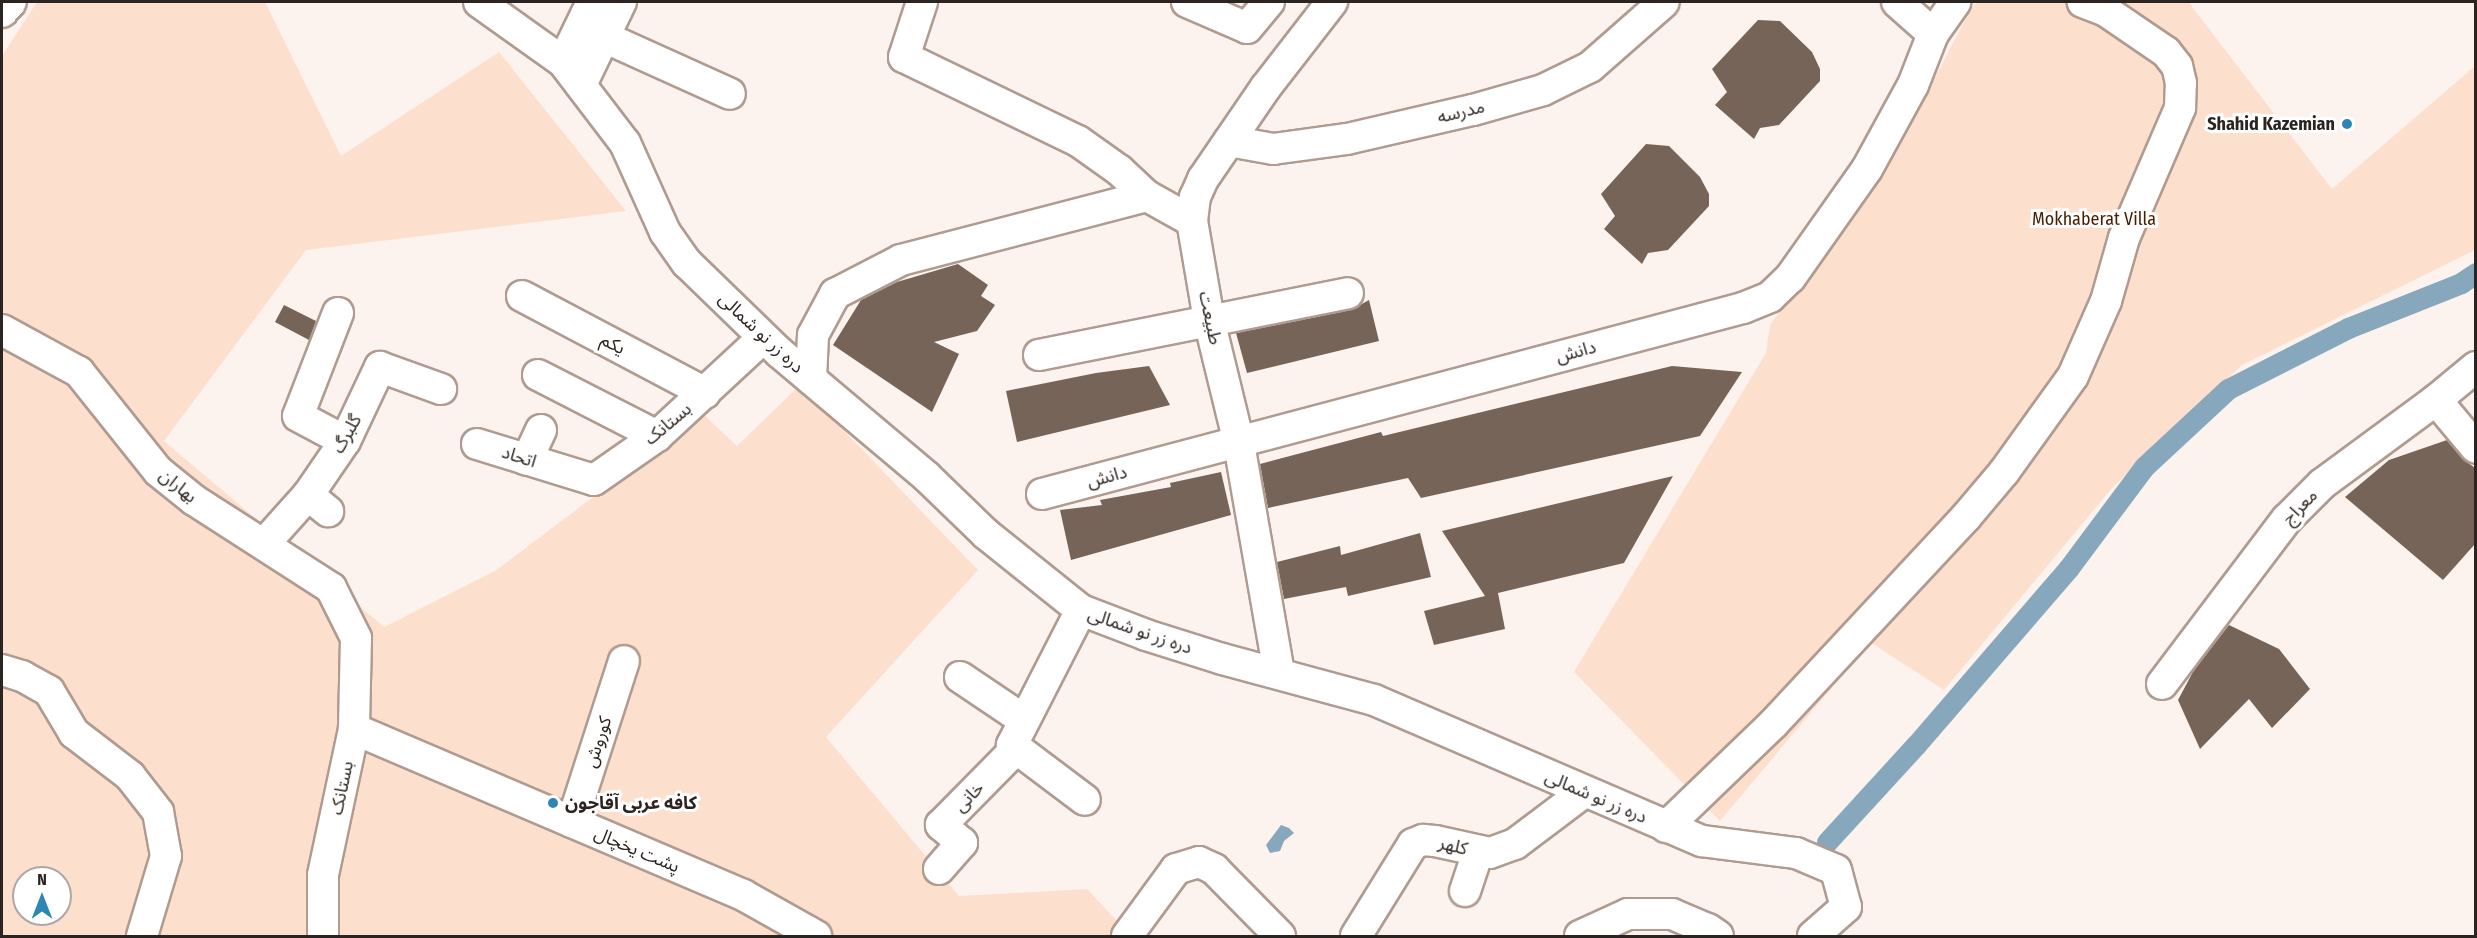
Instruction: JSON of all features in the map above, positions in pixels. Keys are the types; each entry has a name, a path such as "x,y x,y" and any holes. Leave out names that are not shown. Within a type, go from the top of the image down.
{"street":[{"path":"2,12 11,2"},
{"name":"دره زر نو شمالی","path":"479,2 563,62 625,143 665,232 687,263 764,338 927,477 986,534 1081,610 1146,635 1374,700 1702,841 1796,853 1836,870 1846,907 1813,936"},
{"path":"563,62 592,2"},
{"path":"581,85 621,2"},
{"path":"922,2 904,57 1078,141 1119,170 1147,196 1192,221"},
{"path":"1187,2 1247,28 1269,2"},
{"name":"طبیعت","path":"1279,673 1239,442 1209,320 1192,221 1195,197 1203,179 1266,87 1332,2"},
{"name":"مدرسه","path":"1229,141 1273,149 1347,139 1473,110 1543,90 1590,67 1664,2"},
{"path":"1897,2 1932,34"},
{"name":"دانش","path":"1042,494 1731,311 1770,297 1790,278 1867,169 1913,86 1932,34 1956,2"},
{"path":"1666,827 1773,724 1966,517 2004,472 2073,376 2106,301 2124,238 2180,108 2181,83 2177,66 2166,52 2106,11 2083,2"},
{"path":"604,37 730,94"},
{"path":"811,379 813,334 835,294 901,260 1147,196"},
{"path":"1039,355 1348,293"},
{"name":"یکم","path":"522,296 705,393"},
{"path":"338,313 298,416 345,441"},
{"name":"بهاران","path":"2,330 79,372 158,471 194,501 331,588 356,638"},
{"name":"بستانک","path":"561,471 594,480 657,436 764,338"},
{"name":"گلبرگ","path":"264,544 318,503 380,367 441,389"},
{"name":"معراج","path":"2162,684 2287,519 2322,484 2436,400 2475,367"},
{"path":"538,375 657,436"},
{"path":"2436,400 2475,448"},
{"path":"527,460 541,430"},
{"name":"اتحاد","path":"477,444 561,471"},
{"name":"خانی","path":"939,870 962,843 941,825 1016,748 1012,745 1081,610"},
{"name":"بستانک","path":"323,936 323,875 354,729 356,638"},
{"name":"کوروش","path":"572,822 624,661"},
{"path":"2,670 22,676 49,691 74,732 130,776 158,812 166,856 142,936"},
{"path":"960,677 1024,720"},
{"name":"پشت یخچال","path":"354,729 743,895 816,936"},
{"path":"1016,748 1085,800"},
{"name":"کلهر","path":"1356,936 1413,844 1423,840 1436,840 1490,854 1515,844 1584,792"},
{"path":"1466,891 1479,852"},
{"path":"1127,936 1176,869 1199,862 1214,869 1280,936"},
{"path":"1580,936 1628,914 1672,914 1708,929 1718,936"}],"green space":[{"path":"37,2 265,2 341,156 499,52 626,211 306,250 164,441 384,627 495,571 703,414 737,446 800,385 978,570 826,737 959,896 1087,889 1131,936 2,936 2,56"},
{"name":"Mokhaberat Villa","path":"1979,2 2191,2 2190,4 2332,189 2475,66 2475,250 2242,365 2112,488 1944,690 1870,642 1720,821 1574,672 1766,353 1770,325 1892,159 1973,5"}],"water":[{"path":"1281,825 1294,833 1284,841 1280,851 1270,853 1266,845"}],"building":[{"path":"1758,20 1780,21 1812,52 1820,69 1820,81 1779,125 1760,128 1754,139 1715,105 1727,92 1712,69"},
{"path":"1646,144 1669,146 1700,177 1709,194 1709,206 1668,250 1648,253 1642,264 1604,229 1615,216 1601,194"},
{"path":"958,264 988,285 981,296 995,305 977,331 934,342 959,354 932,412 833,345 861,300 897,282"},
{"path":"1369,300 1379,341 1247,373 1236,333 1351,310"},
{"path":"284,305 316,321 309,340 275,322"},
{"path":"1149,366 1170,405 1017,442 1006,391 1096,373"},
{"path":"1672,366 1742,372 1700,436 1421,498 1408,478 1268,508 1260,464 1381,432 1383,436"},
{"path":"2447,440 2463,459 2475,468 2475,544 2443,580 2345,497 2389,460"},
{"path":"1221,472 1231,515 1071,560 1060,510 1102,505 1100,500 1171,487 1170,483"},
{"path":"1673,476 1624,563 1498,593 1505,629 1434,645 1424,611 1485,596 1442,531"},
{"path":"1420,533 1431,577 1348,596 1346,587 1284,599 1277,562 1340,546 1341,555"},
{"path":"2229,625 2279,649 2310,689 2272,728 2249,699 2200,749 2178,700 2194,670"}],"waterway":[{"path":"1827,842 1916,745 2068,569 2144,467 2228,389 2348,328 2461,283 2476,273"}],"place":[{"name":"Shahid Kazemian","path":"2347,124"},
{"name":"کافه عربی آقاجون","path":"553,803"}]}
